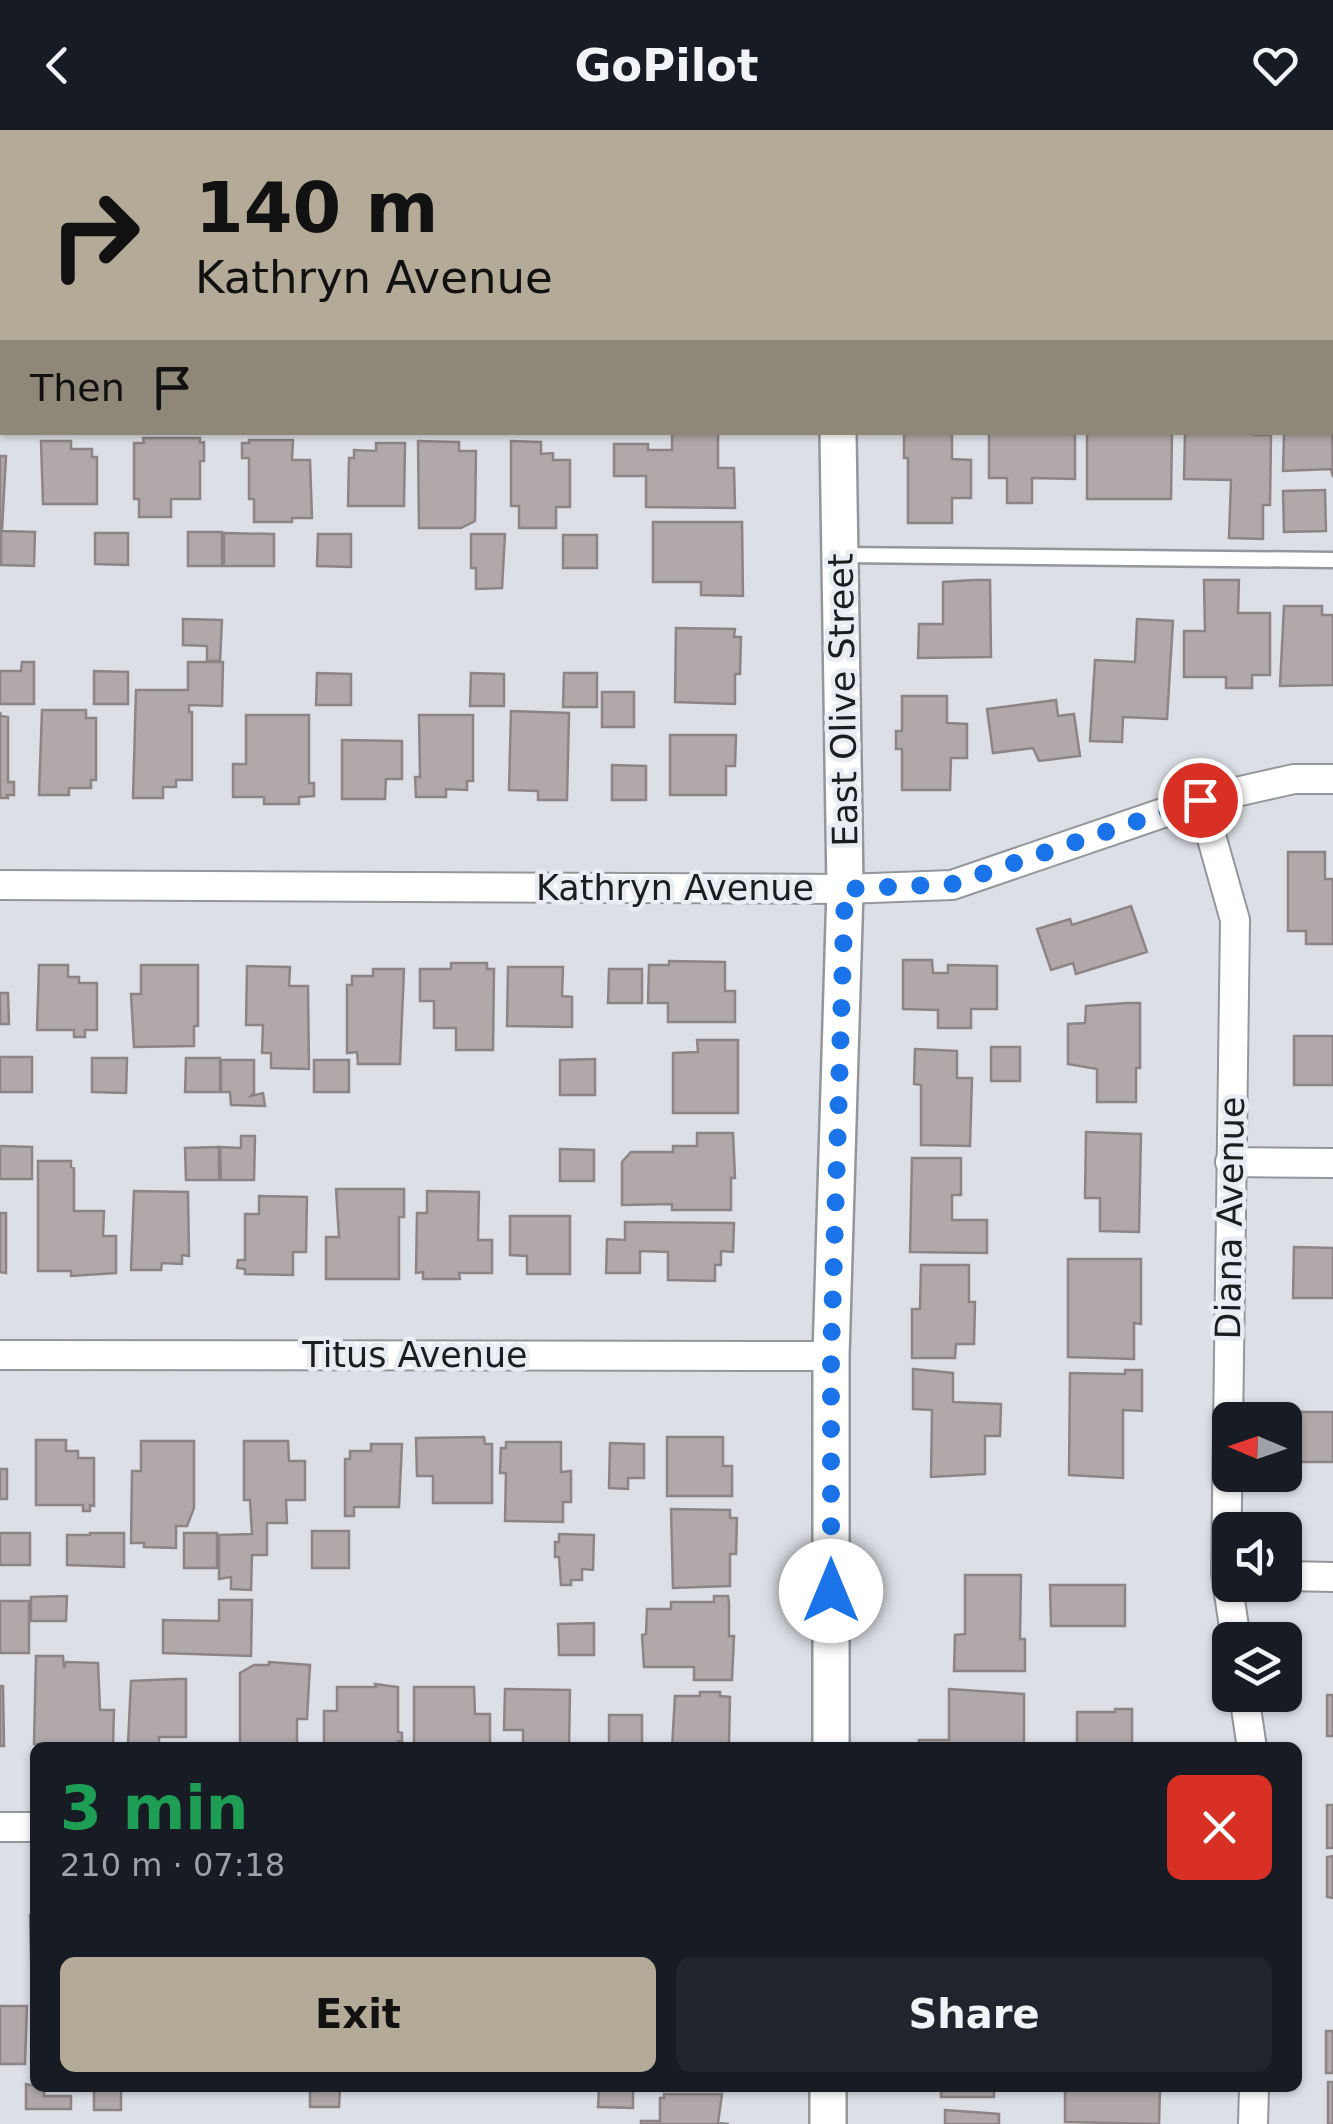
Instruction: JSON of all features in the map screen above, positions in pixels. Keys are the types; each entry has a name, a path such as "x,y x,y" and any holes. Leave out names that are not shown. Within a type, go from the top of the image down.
{"street":[{"name":"East Olive Street","path":"831,1742 831,1356 845,889 838,435"},
{"name":"Kathryn Avenue","path":"0,885 845,889 952,884 1200,800 1294,779 1333,779"},
{"name":"Diana Avenue","path":"1200,800 1235,920 1228,1512"},
{"path":"1230,1162 1333,1163"},
{"name":"Titus Avenue","path":"0,1355 831,1356"},
{"path":"1302,1576 1333,1577"},
{"path":"1247,1712 1251,1742"},
{"path":"0,1826 30,1826"},
{"path":"828,2092 828,2124"},
{"path":"1253,2124 1254,2092"}],"lane":[{"path":"841,555 1333,560"}],"building":[{"path":"672,435 718,435 718,468 734,468 735,508 646,507 646,476 614,476 614,444 648,444 648,450 672,450"},
{"path":"904,435 952,435 952,459 971,460 971,498 952,498 952,523 908,523 908,458 904,458"},
{"path":"989,435 1075,435 1075,479 1032,478 1032,503 1007,503 1007,478 989,478"},
{"path":"1087,435 1172,435 1171,499 1087,499"},
{"path":"1185,435 1271,435 1270,505 1263,505 1263,539 1229,538 1231,480 1184,479"},
{"path":"1284,435 1332,435 1333,477 1331,469 1283,471"},
{"path":"143,438 200,438 200,443 204,442 200,499 171,499 171,517 139,517 139,499 134,499 134,443 144,443"},
{"path":"293,440 292,460 310,460 312,518 254,522 254,499 249,499 249,458 242,458 242,443"},
{"path":"41,441 71,441 71,449 92,449 92,457 97,457 97,504 43,504"},
{"path":"418,441 459,442 459,451 476,451 475,521 461,528 419,528"},
{"path":"511,441 541,442 541,454 553,453 553,460 570,460 570,507 556,507 556,528 519,528 519,506 511,506"},
{"path":"376,443 405,443 404,506 348,506 349,458 354,458 354,450 376,451"},
{"path":"0,456 6,456 2,530 0,530"},
{"path":"1325,490 1326,531 1284,532 1283,491"},
{"path":"653,522 742,522 743,596 701,595 701,582 653,582"},
{"path":"1,531 35,532 34,566 1,565"},
{"path":"188,532 222,532 222,566 188,566"},
{"path":"95,533 128,533 128,565 95,564"},
{"path":"224,533 274,534 274,566 224,566"},
{"path":"318,534 351,534 351,567 317,566"},
{"path":"471,534 505,534 502,588 476,589 476,568 471,568"},
{"path":"563,535 597,535 597,568 563,568"},
{"path":"990,580 991,657 918,658 919,624 943,624 943,582"},
{"path":"1204,580 1239,580 1238,613 1270,613 1270,675 1252,675 1252,688 1226,688 1226,677 1184,677 1184,631 1205,631"},
{"path":"1284,606 1322,606 1322,615 1333,615 1333,685 1280,686"},
{"path":"183,619 222,620 220,661 207,661 207,646 183,645"},
{"path":"1137,619 1173,621 1167,719 1123,717 1122,742 1090,741 1095,660 1135,662"},
{"path":"676,628 735,629 734,637 741,637 735,704 675,702"},
{"path":"22,662 34,662 34,704 0,704 0,671 21,671"},
{"path":"188,662 223,662 222,706 189,705 192,780 176,780 176,787 163,787 163,798 133,798 136,690 188,690"},
{"path":"94,671 128,672 128,704 94,704"},
{"path":"317,673 351,674 351,705 316,705"},
{"path":"471,673 504,674 504,706 470,706"},
{"path":"564,673 597,673 597,707 563,707"},
{"path":"602,692 634,692 634,727 602,727"},
{"path":"902,696 947,696 947,723 967,724 967,758 951,758 950,790 902,790 902,749 896,749 896,731 902,731"},
{"path":"1056,700 1058,716 1074,714 1080,756 1039,761 1033,748 993,753 987,709"},
{"path":"42,710 86,710 86,718 96,718 96,780 91,780 91,788 69,788 69,795 39,795"},
{"path":"511,711 569,713 567,800 538,800 538,791 509,790"},
{"path":"0,712 8,717 8,782 14,782 14,795 7,795 8,798 0,798"},
{"path":"246,715 309,715 309,783 314,783 314,796 299,797 299,804 264,804 264,797 233,797 233,764 246,764"},
{"path":"419,715 473,715 473,781 467,781 467,790 446,789 446,797 416,797 415,777 420,777"},
{"path":"670,735 736,735 735,766 726,766 726,795 670,795"},
{"path":"342,740 402,741 402,779 386,779 385,799 342,799"},
{"path":"612,765 646,766 646,800 612,800"},
{"path":"1288,852 1325,852 1325,879 1333,879 1333,944 1306,944 1306,931 1288,931"},
{"path":"1131,906 1147,952 1076,974 1073,963 1051,970 1037,929 1070,919 1072,925"},
{"path":"903,960 932,960 933,973 948,973 948,965 997,966 997,1009 971,1009 971,1028 938,1028 938,1010 903,1009"},
{"path":"669,961 725,962 725,991 735,991 735,1022 668,1022 668,1003 648,1003 649,965 669,965"},
{"path":"451,963 487,963 487,969 494,969 493,1050 456,1050 456,1028 434,1028 434,1001 420,1001 420,969 451,969"},
{"path":"39,965 68,965 68,977 79,977 79,983 97,983 97,1030 85,1030 85,1037 74,1037 74,1030 37,1030"},
{"path":"141,965 198,965 198,1026 194,1026 194,1046 134,1047 131,994 141,994"},
{"path":"247,966 290,967 289,986 308,986 309,1069 271,1068 271,1053 262,1053 263,1025 246,1025"},
{"path":"508,967 563,967 562,996 572,997 572,1027 507,1026"},
{"path":"373,969 404,969 400,1064 358,1064 357,1052 347,1053 347,985 352,985 352,976 373,976"},
{"path":"609,969 642,969 642,1003 608,1003"},
{"path":"0,993 8,993 9,1024 0,1024"},
{"path":"1140,1003 1136,1102 1097,1102 1097,1069 1068,1064 1068,1024 1085,1023 1086,1006"},
{"path":"1294,1036 1333,1036 1333,1085 1294,1085"},
{"path":"697,1040 738,1040 738,1113 673,1113 673,1053 698,1052"},
{"path":"991,1047 1020,1047 1020,1081 991,1081"},
{"path":"915,1049 957,1051 957,1078 972,1078 970,1146 921,1145 921,1085 914,1084"},
{"path":"0,1057 32,1057 32,1092 0,1092"},
{"path":"92,1058 127,1058 126,1093 92,1092"},
{"path":"186,1058 220,1058 220,1092 185,1092"},
{"path":"595,1059 595,1095 560,1095 560,1060"},
{"path":"221,1060 254,1060 251,1096 263,1093 265,1106 231,1105 230,1092 221,1092"},
{"path":"314,1060 349,1060 349,1092 314,1092"},
{"path":"1086,1132 1141,1134 1139,1232 1100,1231 1100,1198 1085,1198"},
{"path":"697,1133 733,1133 735,1178 731,1178 731,1210 672,1210 672,1204 622,1205 622,1162 631,1152 673,1152 673,1146 697,1146"},
{"path":"241,1136 255,1136 254,1180 221,1180 220,1147 241,1148"},
{"path":"0,1146 32,1147 32,1179 0,1179"},
{"path":"219,1147 219,1180 186,1180 185,1148"},
{"path":"560,1149 594,1150 594,1181 560,1181"},
{"path":"912,1158 961,1158 961,1195 952,1195 952,1220 987,1220 987,1253 910,1252"},
{"path":"38,1161 71,1161 74,1211 104,1211 103,1236 116,1236 116,1273 71,1276 71,1271 38,1271"},
{"path":"336,1189 404,1189 404,1217 399,1217 399,1279 326,1279 326,1237 339,1237"},
{"path":"134,1191 188,1192 189,1256 182,1255 182,1264 162,1263 161,1270 131,1270"},
{"path":"427,1191 479,1192 478,1240 492,1240 492,1273 459,1273 460,1279 423,1279 423,1272 416,1273 417,1213 427,1213"},
{"path":"259,1196 307,1197 306,1252 293,1252 293,1275 245,1274 245,1269 237,1268 238,1260 245,1260 245,1214 259,1214"},
{"path":"0,1213 6,1213 6,1273 0,1272"},
{"path":"510,1216 570,1216 570,1274 527,1274 527,1256 510,1255"},
{"path":"625,1222 734,1223 733,1252 721,1251 721,1265 715,1265 715,1281 668,1280 668,1252 640,1251 640,1273 606,1273 607,1239 625,1240"},
{"path":"1294,1247 1333,1248 1333,1298 1293,1298"},
{"path":"1068,1259 1141,1259 1141,1324 1134,1323 1134,1359 1068,1357"},
{"path":"921,1265 969,1265 969,1302 975,1302 974,1344 956,1344 955,1358 912,1358 912,1309 920,1309"},
{"path":"913,1369 953,1373 953,1402 1001,1404 1000,1436 985,1436 985,1474 931,1477 932,1410 913,1409"},
{"path":"1125,1370 1142,1370 1142,1411 1123,1410 1123,1478 1069,1475 1070,1373 1125,1374"},
{"path":"1302,1412 1333,1412 1333,1462 1302,1462"},
{"path":"484,1437 485,1444 492,1444 492,1503 433,1503 433,1476 417,1476 416,1438"},
{"path":"667,1437 723,1437 723,1466 732,1466 732,1496 667,1496"},
{"path":"36,1440 66,1440 66,1451 78,1451 78,1458 94,1458 94,1506 90,1505 90,1511 83,1511 83,1505 36,1505"},
{"path":"141,1441 194,1441 194,1508 187,1526 176,1526 176,1548 131,1543 132,1471 141,1471"},
{"path":"244,1441 288,1441 289,1461 305,1461 305,1500 286,1500 287,1523 267,1523 267,1555 252,1555 251,1590 231,1589 231,1577 219,1579 219,1535 252,1534 250,1500 244,1500"},
{"path":"506,1442 561,1442 561,1472 571,1471 571,1502 563,1502 563,1522 505,1521 506,1473 500,1473 501,1448 506,1448"},
{"path":"610,1443 644,1444 644,1478 628,1478 628,1489 609,1488"},
{"path":"371,1444 402,1444 399,1507 354,1507 354,1516 345,1516 345,1459 350,1459 350,1451 371,1451"},
{"path":"0,1469 7,1469 7,1499 0,1499"},
{"path":"671,1509 730,1510 730,1518 737,1518 736,1554 730,1554 730,1586 673,1588"},
{"path":"312,1531 349,1531 349,1568 312,1568"},
{"path":"0,1533 30,1533 30,1565 0,1565"},
{"path":"124,1533 124,1567 67,1565 67,1535"},
{"path":"184,1533 217,1533 217,1568 184,1568"},
{"path":"559,1534 594,1535 593,1570 582,1569 582,1580 571,1580 571,1585 561,1585 559,1557 555,1557"},
{"path":"965,1575 1021,1575 1020,1639 1025,1639 1025,1671 954,1671 955,1635 965,1634"},
{"path":"1050,1585 1125,1585 1125,1626 1051,1626"},
{"path":"67,1596 66,1621 31,1621 31,1597"},
{"path":"714,1596 728,1596 729,1636 734,1636 732,1680 694,1680 694,1667 644,1667 642,1635 646,1634 647,1609 671,1609 671,1602 714,1602"},
{"path":"219,1600 252,1600 251,1656 163,1653 163,1620 219,1621"},
{"path":"0,1601 29,1601 29,1653 0,1653"},
{"path":"594,1623 594,1655 559,1655 558,1624"},
{"path":"36,1656 63,1656 64,1668 66,1662 98,1663 100,1710 114,1710 113,1742 34,1742"},
{"path":"254,1665 310,1665 307,1719 297,1719 297,1742 240,1742 240,1673"},
{"path":"186,1679 186,1737 128,1742 131,1681"},
{"path":"375,1684 398,1687 398,1732 402,1733 402,1742 324,1742 324,1711 337,1711 337,1687 376,1687"},
{"path":"3,1686 4,1746 0,1746"},
{"path":"414,1687 474,1687 475,1714 490,1714 490,1742 414,1742"},
{"path":"505,1689 570,1690 569,1742 523,1742 523,1730 504,1730"},
{"path":"949,1689 1024,1694 1024,1742 919,1742 949,1740"},
{"path":"700,1692 720,1692 720,1696 730,1697 729,1742 672,1742 675,1696 700,1696"},
{"path":"1327,1695 1333,1695 1333,1736 1327,1736"},
{"path":"1132,1709 1132,1742 1077,1742 1077,1712"},
{"path":"609,1715 642,1715 642,1742 609,1742"},
{"path":"1327,1805 1333,1805 1333,1848 1327,1848"},
{"path":"1333,1856 1333,1898 1327,1897 1327,1857"},
{"path":"0,2006 27,2006 25,2064 0,2064"},
{"path":"1326,2031 1333,2031 1333,2073 1326,2073"},
{"path":"1328,2082 1333,2082 1333,2124 1328,2124"},
{"path":"26,2084 30,2085 30,2092 44,2092 44,2096 71,2096 71,2109 26,2109"},
{"path":"94,2092 121,2092 121,2110 94,2110"},
{"path":"310,2092 340,2092 339,2107 310,2107"},
{"path":"599,2092 633,2092 633,2108 598,2107"},
{"path":"941,2092 994,2092 994,2097 941,2097"},
{"path":"1065,2092 1160,2092 1159,2124 1065,2122"},
{"path":"664,2094 722,2094 718,2123 729,2124 641,2124 660,2121 660,2098"},
{"path":"945,2110 999,2114 999,2124 945,2124"}],"route":[{"path":"831,1591 831,1356 845,889 952,884 1200,800"}]}
